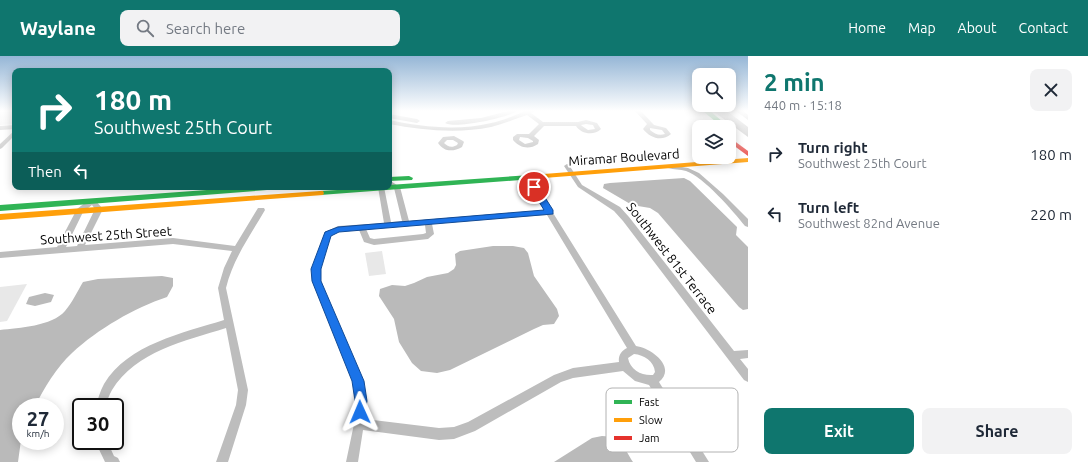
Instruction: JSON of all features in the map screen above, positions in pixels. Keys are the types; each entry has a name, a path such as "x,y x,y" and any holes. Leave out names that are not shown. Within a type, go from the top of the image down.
{"street":[{"path":"450,130 451,138"},
{"path":"530,136 536,130"},
{"path":"0,147 12,135"},
{"path":"736,138 748,153"},
{"path":"736,144 748,153"},
{"path":"736,154 748,153"},
{"name":"Miramar Boulevard","path":"392,183 569,170 668,166 748,153"},
{"name":"Miramar Boulevard","path":"392,183 528,177 569,170 692,157"},
{"path":"668,166 692,172 702,178 741,214 748,224"},
{"name":"Southwest 81st Terrace","path":"569,170 580,186 617,209 748,377"},
{"path":"528,177 633,350"},
{"path":"392,183 406,224"},
{"path":"0,208 240,190"},
{"name":"Miramar Boulevard","path":"0,217 354,190"},
{"path":"381,190 388,225"},
{"path":"80,248 99,209 92,201"},
{"path":"60,250 80,210 92,201"},
{"path":"222,462 241,405 243,390 228,323 222,288 223,281 238,249 261,210"},
{"path":"352,462 359,424 361,401 358,381 316,281 316,269 328,234 338,230 362,227 550,212"},
{"path":"362,227 362,233 367,240 374,242 425,237 430,234 428,222"},
{"name":"Southwest 25th Street","path":"0,255 173,242 238,249"},
{"path":"104,398 107,390 118,375 136,358 156,347 228,323"},
{"path":"633,350 645,352 655,360 658,365 659,375 652,380 640,378 634,375 625,366 623,357 625,353 633,350"},
{"path":"732,356 748,354"},
{"path":"359,424 439,434 454,433 471,427 558,378 572,373 625,366"},
{"path":"652,380 657,388"},
{"path":"105,450 110,460 114,462"},
{"path":"697,452 703,462"}],"shaded area":[{"path":"739,130 748,130 748,137"},
{"path":"684,178 690,181 737,227 736,235 748,247 748,309 743,310 739,307 658,213 650,208 632,205 603,188 604,184 610,183"},
{"path":"493,246 513,246 524,248 528,253 534,276 557,309 559,316 554,324 543,325 450,370 437,373 421,371 412,363 399,342 394,319 379,296 380,289 392,285 405,286 427,277 448,273 454,269 456,265 455,254 460,251"},
{"path":"382,251 386,274 369,276 365,253"},
{"path":"162,276 173,278 173,286 167,297 129,313 82,344 56,371 40,398 12,398 12,450 20,450 18,462 0,462 0,330 35,325 52,320 65,311 83,282 98,279"},
{"path":"27,284 7,321 0,322 0,287"},
{"path":"45,293 54,295 51,302 35,306 26,304 29,297"},
{"path":"606,437 606,452 627,452 633,462 554,462 592,438"}],"traffic: fast":[{"path":"392,188 531,177"},
{"path":"392,179 409,178"},
{"path":"0,208 240,190"},
{"path":"320,193 360,190"}],"traffic: slow":[{"path":"531,177 748,160"},
{"path":"0,217 320,193"}],"traffic: jam":[{"path":"736,145 748,154"}],"route":[{"path":"360,412 361,401 358,381 316,281 316,269 328,234 332,231 362,227 550,212 534,187"}]}
